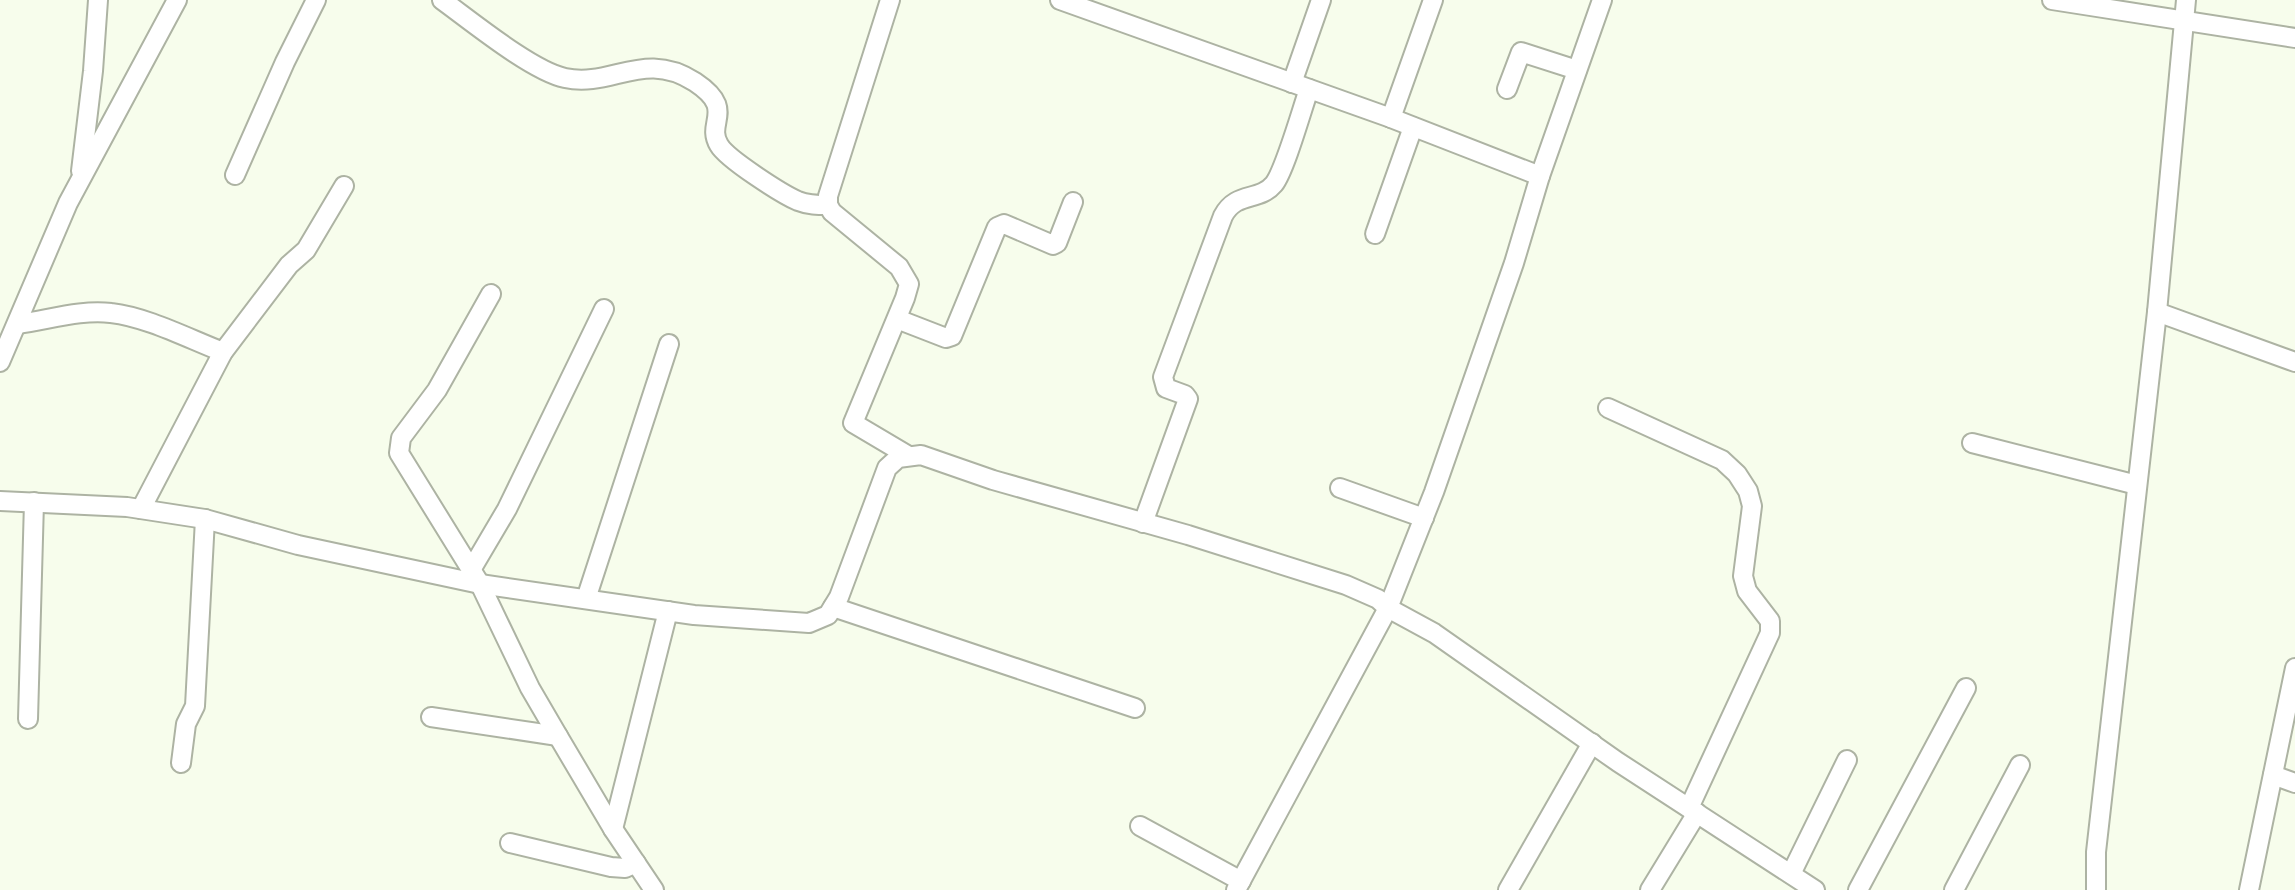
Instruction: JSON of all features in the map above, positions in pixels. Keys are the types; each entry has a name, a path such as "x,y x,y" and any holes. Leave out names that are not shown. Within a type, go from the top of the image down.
{"street":[{"path":"80,182 98,0"},
{"path":"0,362 80,182 177,0"},
{"path":"235,175 316,0"},
{"path":"442,0 506,46 556,75 579,79 652,67 675,72 693,81 716,101 716,136 728,155 782,193 800,202 828,205"},
{"path":"890,0 828,205 832,212 899,267 909,284 853,423 907,455"},
{"path":"1060,0 1391,118 1540,176"},
{"path":"1143,523 1188,399 1166,388 1163,377 1228,206 1236,200 1266,191 1278,179 1321,0"},
{"path":"1391,118 1433,0"},
{"path":"1140,826 1238,885 1388,608 1424,518 1514,263 1540,176 1602,0"},
{"path":"2052,0 2295,38"},
{"path":"2096,890 2096,852 2157,312 2186,0"},
{"path":"1507,89 1521,52 1577,70"},
{"path":"1375,234 1413,127"},
{"path":"141,509 223,352 289,265 306,250 344,186"},
{"path":"897,319 946,338 952,336 997,227 1004,224 1053,245 1057,243 1073,202"},
{"path":"491,294 437,390 399,445 402,461 475,577 530,688 558,736 613,829 654,890"},
{"path":"475,577 604,309"},
{"path":"18,324 96,312 111,313 223,352"},
{"path":"2157,312 2295,362"},
{"path":"586,599 669,344"},
{"path":"1608,408 1722,460 1737,474 1748,491 1752,506 1743,576 1747,591 1770,621 1770,633 1693,810 1650,890"},
{"path":"1972,443 2137,485"},
{"path":"0,501 141,509 205,519 298,545 586,599 668,611 809,623 828,615 833,607 887,468 898,458 921,455 993,480 1346,585 1378,599 1388,608 1434,633 1592,743 1815,890"},
{"path":"1340,488 1424,518"},
{"path":"28,719 34,502"},
{"path":"181,763 186,724 195,706 205,519"},
{"path":"833,607 1135,708"},
{"path":"613,829 668,611"},
{"path":"2249,890 2295,668"},
{"path":"1858,890 1966,688"},
{"path":"431,717 558,736"},
{"path":"1508,890 1592,743"},
{"path":"1791,874 1847,760"},
{"path":"1954,890 2020,765"},
{"path":"2273,775 2295,783"},
{"path":"510,843 611,867 625,868 636,863"}]}
